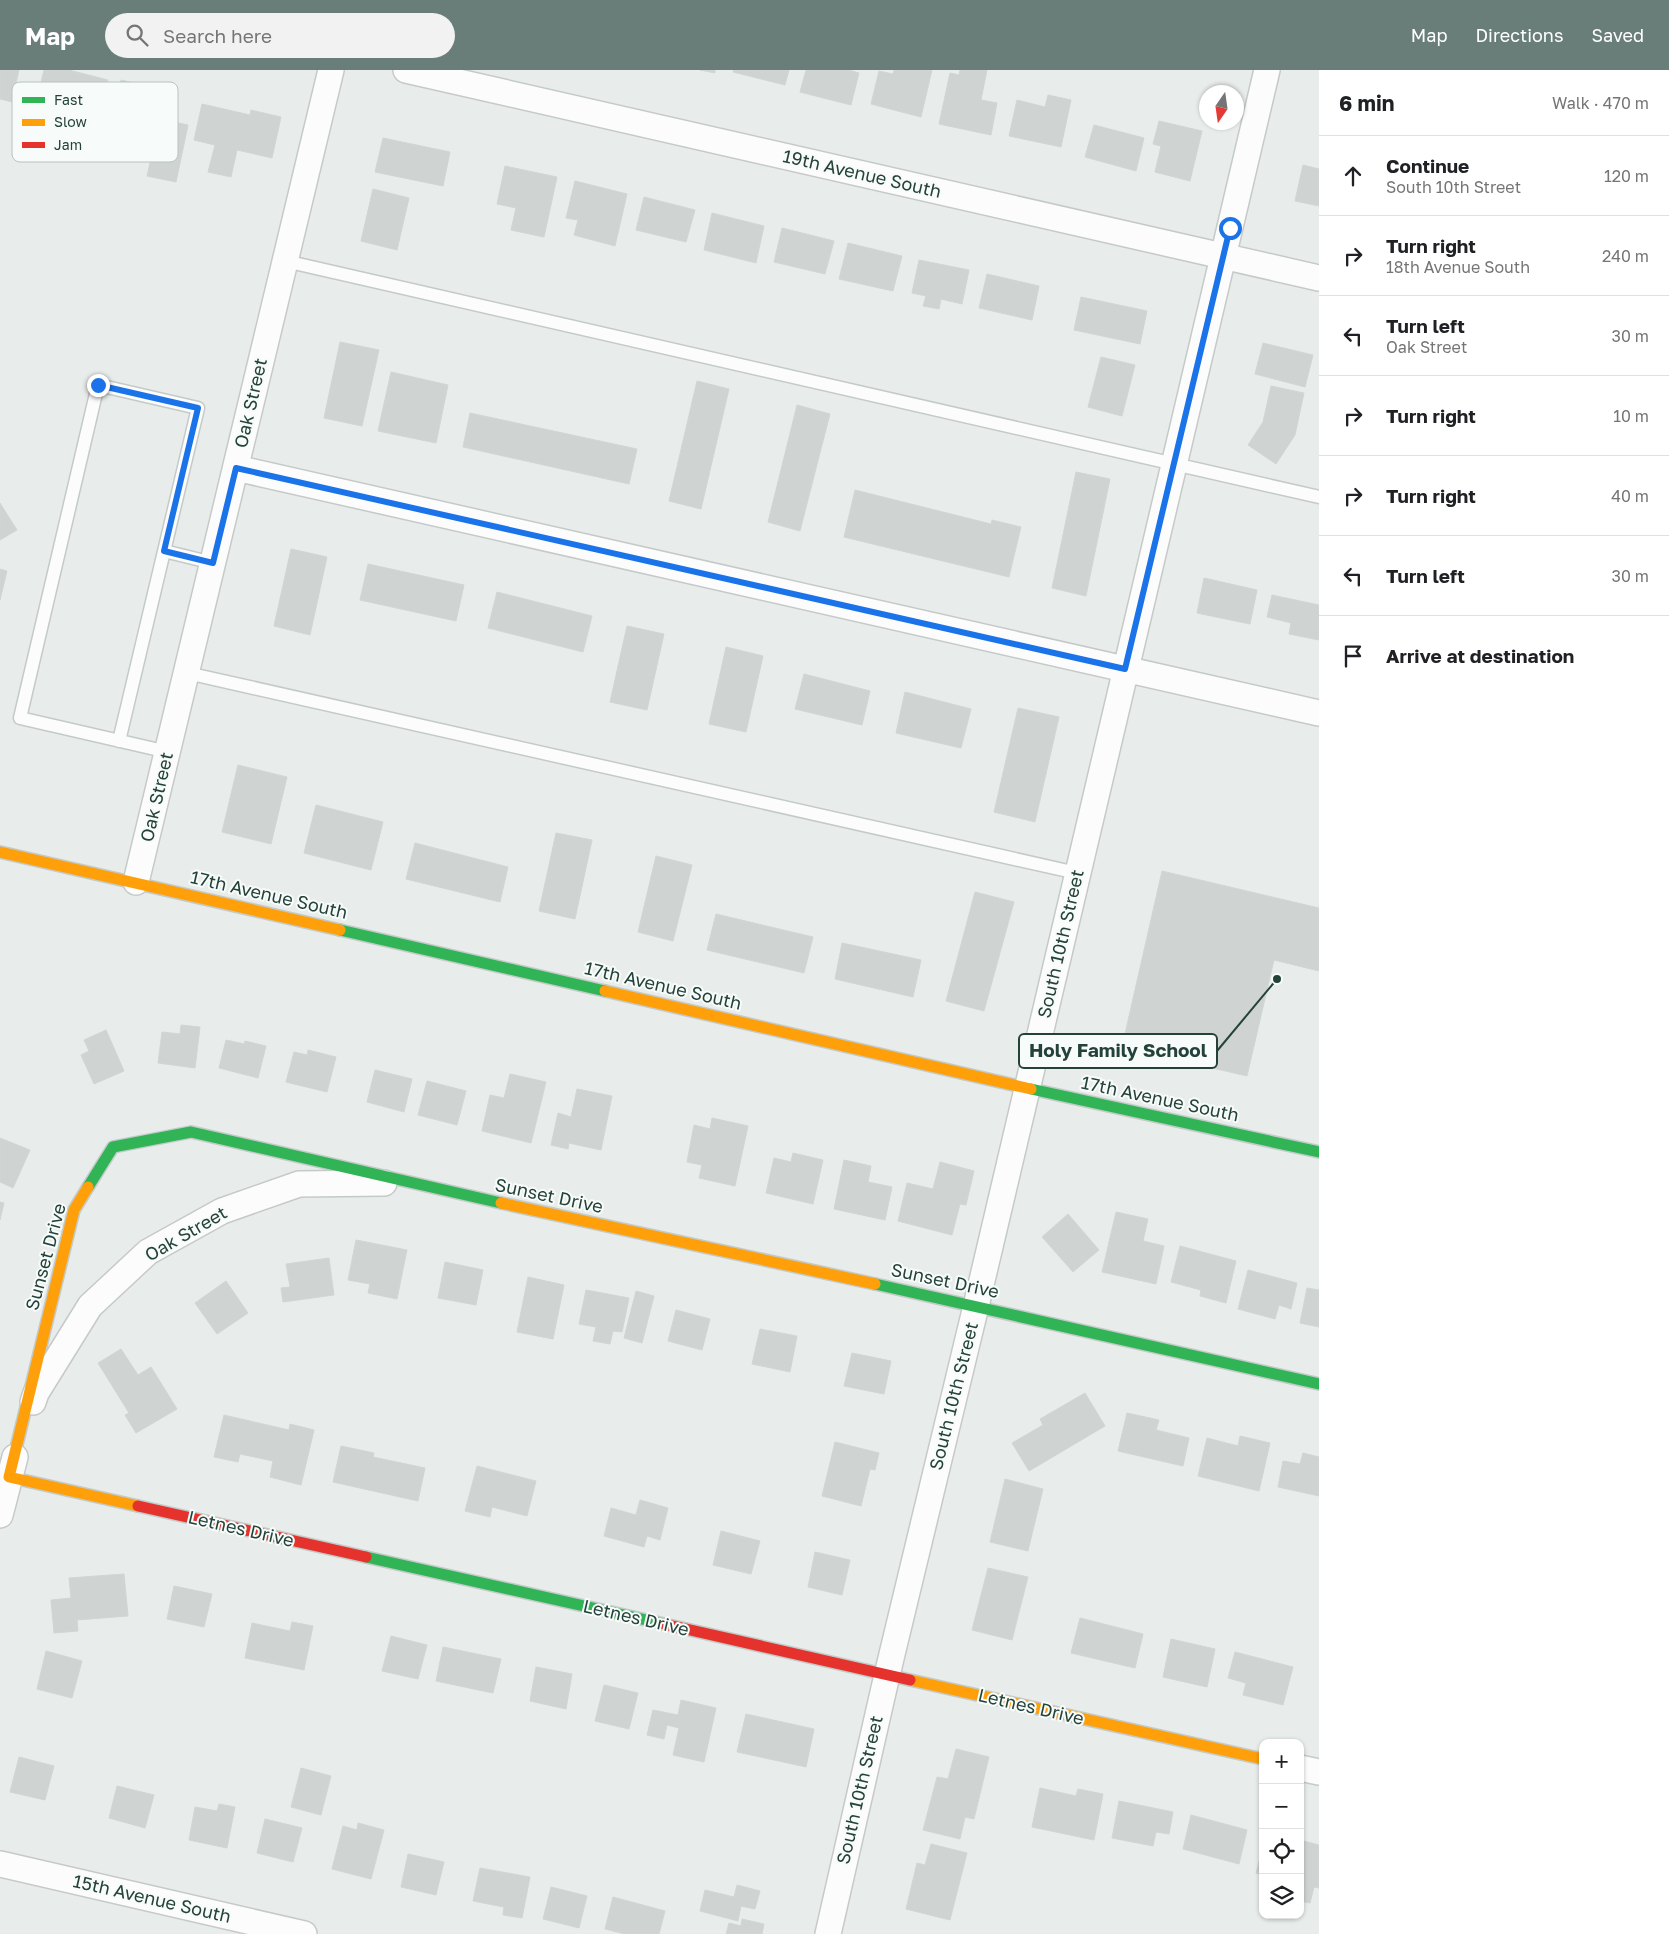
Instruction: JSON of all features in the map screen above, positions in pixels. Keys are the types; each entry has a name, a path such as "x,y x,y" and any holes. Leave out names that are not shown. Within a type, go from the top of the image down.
{"street":[{"name":"Oak Street","path":"136,882 331,70"},
{"name":"19th Avenue South","path":"406,70 1319,278"},
{"name":"South 10th Street","path":"828,1934 887,1675 976,1306 1267,70"},
{"path":"236,468 1319,713"},
{"name":"17th Avenue South","path":"0,852 1027,1088 1319,1152"},
{"name":"Sunset Drive","path":"9,1477 74,1210 113,1147 191,1132 405,1182 976,1306 1319,1384"},
{"name":"Oak Street","path":"0,1515 9,1477 36,1393 90,1306 148,1252 222,1211 299,1184 405,1182"},
{"name":"Letnes Drive","path":"9,1477 1259,1758"},
{"path":"1304,1769 1319,1772"},
{"name":"15th Avenue South","path":"0,1864 249,1928 304,1934"}],"lane":[{"path":"286,261 1319,497"},
{"path":"119,741 198,408 98,385 20,718 119,741 168,752"},
{"path":"164,551 213,563"},
{"path":"187,673 1077,874"}],"building":[{"path":"0,70 19,70 16,82 12,82 12,102 0,99"},
{"path":"44,70 69,70 108,80 108,82 41,82"},
{"path":"700,70 715,70 715,73"},
{"path":"734,70 789,70 785,85 733,72"},
{"path":"806,70 849,70 859,73 851,105 800,92"},
{"path":"894,70 932,70 921,117 871,104 879,71 893,74"},
{"path":"960,70 987,70 981,100 997,103 991,135 939,124 950,73 959,75"},
{"path":"1048,95 1071,100 1061,147 1009,136 1017,100 1045,107"},
{"path":"202,104 250,115 251,110 281,117 272,158 237,150 231,177 208,172 215,145 194,140"},
{"path":"1159,121 1202,131 1190,181 1155,172 1161,146 1153,144"},
{"path":"178,123 188,125 176,182 147,176 150,162 178,162"},
{"path":"1094,125 1144,138 1136,171 1085,157"},
{"path":"383,138 450,152 443,186 375,172"},
{"path":"1303,165 1319,169 1319,206 1295,201"},
{"path":"505,166 557,177 544,237 511,230 516,208 497,204"},
{"path":"575,181 627,194 615,246 574,235 578,220 566,218"},
{"path":"373,189 409,198 397,250 361,241"},
{"path":"644,197 695,210 686,242 636,230"},
{"path":"712,213 764,226 756,263 704,250"},
{"path":"782,228 834,241 825,274 774,262"},
{"path":"848,243 902,256 893,291 839,279"},
{"path":"919,260 969,270 962,304 941,299 939,309 923,306 926,296 912,293"},
{"path":"987,274 1039,286 1032,320 979,308"},
{"path":"1081,297 1147,311 1140,344 1074,330"},
{"path":"340,342 379,350 362,426 324,418"},
{"path":"1263,343 1313,355 1305,387 1255,374"},
{"path":"1101,357 1135,365 1122,416 1088,407"},
{"path":"391,372 448,385 436,443 378,431"},
{"path":"697,381 729,389 701,509 669,501"},
{"path":"1271,386 1304,393 1295,435 1276,464 1248,445 1263,422"},
{"path":"797,405 830,414 800,531 768,522"},
{"path":"470,413 637,449 629,484 463,447"},
{"path":"1076,472 1110,479 1086,596 1052,588"},
{"path":"855,490 991,524 992,520 1021,527 1009,577 844,537"},
{"path":"0,503 17,530 0,540"},
{"path":"291,549 327,557 310,635 274,626"},
{"path":"368,564 464,585 456,621 360,600"},
{"path":"0,569 7,571 0,600"},
{"path":"1204,578 1257,590 1250,624 1197,613"},
{"path":"497,592 592,616 583,652 488,628"},
{"path":"1272,595 1319,605 1319,640 1289,634 1291,623 1267,617"},
{"path":"627,626 664,634 647,710 610,702"},
{"path":"726,647 763,656 746,732 709,724"},
{"path":"804,674 870,691 862,725 795,709"},
{"path":"905,692 971,709 961,748 896,733"},
{"path":"1018,708 1059,717 1035,822 994,812"},
{"path":"238,765 287,777 271,844 222,832"},
{"path":"316,805 383,822 371,870 304,853"},
{"path":"556,833 592,840 575,919 539,911"},
{"path":"415,843 508,867 500,902 406,879"},
{"path":"656,856 692,865 673,941 638,932"},
{"path":"1162,871 1319,908 1319,971 1274,960 1247,1076 1122,1047"},
{"path":"975,892 1014,902 984,1011 946,1001"},
{"path":"716,914 813,937 804,973 707,950"},
{"path":"842,943 921,960 913,997 835,979"},
{"path":"181,1025 200,1027 195,1068 158,1063 162,1032 180,1034"},
{"path":"106,1030 124,1071 94,1084 81,1055 89,1051 84,1040"},
{"path":"226,1040 244,1044 245,1041 266,1046 258,1078 219,1068"},
{"path":"308,1050 336,1057 327,1092 286,1082 294,1052 307,1055"},
{"path":"375,1070 412,1079 404,1112 367,1102"},
{"path":"510,1074 546,1082 531,1143 482,1131 490,1095 504,1098"},
{"path":"427,1081 466,1091 457,1125 418,1115"},
{"path":"577,1089 612,1096 601,1150 569,1143 568,1149 551,1145 558,1113 571,1117"},
{"path":"712,1118 748,1126 735,1186 699,1178 702,1165 687,1162 694,1125 710,1129"},
{"path":"0,1138 30,1150 13,1188 0,1182"},
{"path":"793,1153 823,1160 813,1204 766,1193 774,1158 791,1162"},
{"path":"844,1160 871,1166 868,1182 892,1187 885,1220 834,1209"},
{"path":"940,1162 974,1171 966,1205 960,1204 952,1235 898,1221 907,1183 933,1189"},
{"path":"0,1202 4,1203 0,1220"},
{"path":"1116,1212 1148,1219 1143,1241 1164,1246 1156,1284 1102,1272"},
{"path":"1068,1214 1099,1250 1073,1272 1042,1237"},
{"path":"356,1240 407,1250 397,1299 368,1293 370,1284 348,1280"},
{"path":"1180,1246 1236,1261 1226,1303 1200,1296 1201,1290 1171,1282"},
{"path":"329,1258 334,1295 283,1302 281,1288 290,1287 286,1264"},
{"path":"445,1262 483,1270 476,1305 438,1298"},
{"path":"1248,1270 1297,1283 1291,1309 1279,1305 1275,1319 1238,1309"},
{"path":"528,1277 564,1285 553,1339 517,1332"},
{"path":"226,1281 248,1313 217,1334 195,1303"},
{"path":"1307,1288 1319,1290 1319,1327 1300,1323"},
{"path":"586,1290 629,1298 622,1332 613,1331 610,1344 593,1341 596,1327 579,1324"},
{"path":"636,1291 654,1296 642,1343 624,1338"},
{"path":"676,1310 710,1319 702,1350 668,1341"},
{"path":"760,1329 797,1336 790,1372 752,1364"},
{"path":"121,1349 138,1375 151,1367 177,1409 136,1433 125,1415 129,1413 98,1363"},
{"path":"852,1353 891,1361 884,1394 844,1386"},
{"path":"1085,1393 1105,1426 1029,1471 1012,1443 1043,1425 1040,1419"},
{"path":"1127,1413 1159,1420 1156,1430 1189,1438 1183,1466 1118,1451"},
{"path":"224,1415 289,1430 290,1424 314,1430 301,1485 270,1477 273,1461 240,1454 238,1462 214,1457"},
{"path":"1240,1436 1270,1443 1259,1491 1198,1476 1207,1438 1238,1446"},
{"path":"835,1442 879,1453 875,1470 870,1469 861,1506 822,1496"},
{"path":"341,1446 374,1453 373,1457 425,1468 418,1501 333,1482"},
{"path":"1303,1453 1319,1457 1319,1496 1278,1487 1283,1461 1300,1464"},
{"path":"477,1466 536,1481 527,1516 492,1507 490,1517 465,1511"},
{"path":"1005,1479 1043,1489 1028,1551 990,1542"},
{"path":"640,1500 668,1508 660,1540 647,1536 644,1547 604,1536 611,1508 636,1515"},
{"path":"721,1531 760,1541 751,1574 713,1565"},
{"path":"815,1552 850,1560 842,1595 808,1587"},
{"path":"988,1568 1028,1577 1012,1640 972,1630"},
{"path":"124,1574 128,1616 77,1620 78,1631 54,1633 51,1600 71,1598 69,1578"},
{"path":"174,1586 212,1594 204,1627 167,1619"},
{"path":"1080,1618 1143,1634 1135,1668 1071,1653"},
{"path":"292,1622 313,1626 304,1670 245,1658 252,1623 290,1631"},
{"path":"391,1636 427,1645 418,1679 382,1671"},
{"path":"1171,1639 1215,1649 1207,1687 1163,1677"},
{"path":"443,1647 501,1659 493,1693 436,1681"},
{"path":"46,1651 82,1661 72,1698 37,1689"},
{"path":"1235,1652 1293,1667 1283,1705 1243,1695 1246,1683 1228,1678"},
{"path":"536,1667 572,1674 566,1709 530,1701"},
{"path":"604,1685 638,1693 629,1729 595,1721"},
{"path":"681,1700 716,1708 704,1762 673,1755 679,1728 667,1725 664,1739 647,1735 653,1710 678,1715"},
{"path":"746,1714 814,1729 806,1767 737,1752"},
{"path":"956,1749 989,1757 974,1819 965,1817 960,1839 923,1830 937,1777 948,1779"},
{"path":"19,1757 54,1766 45,1800 10,1792"},
{"path":"301,1768 331,1776 321,1815 291,1807"},
{"path":"117,1786 154,1795 145,1828 109,1818"},
{"path":"1040,1788 1076,1796 1078,1789 1103,1794 1094,1840 1032,1827"},
{"path":"1119,1801 1173,1812 1169,1834 1156,1832 1153,1846 1112,1838"},
{"path":"219,1804 235,1807 227,1848 189,1840 195,1807 217,1811"},
{"path":"1191,1815 1247,1830 1239,1864 1183,1849"},
{"path":"265,1819 302,1828 293,1862 257,1853"},
{"path":"358,1823 384,1830 371,1879 332,1869 343,1826 357,1830"},
{"path":"1304,1841 1319,1845 1319,1888 1314,1887 1310,1903 1304,1902"},
{"path":"931,1844 967,1853 950,1920 906,1909 917,1863 925,1865"},
{"path":"408,1854 444,1862 436,1895 401,1887"},
{"path":"1259,1862 1259,1874 1256,1873"},
{"path":"480,1868 530,1877 522,1918 503,1915 504,1907 473,1901"},
{"path":"737,1885 760,1891 755,1909 741,1906 738,1921 700,1911 705,1890 734,1897"},
{"path":"551,1887 587,1896 579,1928 543,1919"},
{"path":"613,1897 665,1911 659,1934 625,1934 605,1929"},
{"path":"742,1919 764,1924 762,1934 726,1934 729,1923 741,1926"}],"traffic: fast":[{"path":"340,930 605,991"},
{"path":"1031,1089 1319,1152"},
{"path":"88,1187 113,1147 191,1132 501,1203"},
{"path":"875,1284 1319,1384"},
{"path":"366,1557 664,1624"}],"traffic: slow":[{"path":"0,852 340,930"},
{"path":"605,991 1031,1089"},
{"path":"88,1187 74,1210 9,1477 138,1506"},
{"path":"501,1203 875,1284"},
{"path":"910,1680 1259,1758"}],"traffic: jam":[{"path":"138,1506 366,1557"},
{"path":"664,1624 910,1680"}],"place":[{"name":"Holy Family School","path":"1277,979"}],"route":[{"path":"98,385 198,408 164,551 213,563 236,468 1125,669 1230,228"}]}
